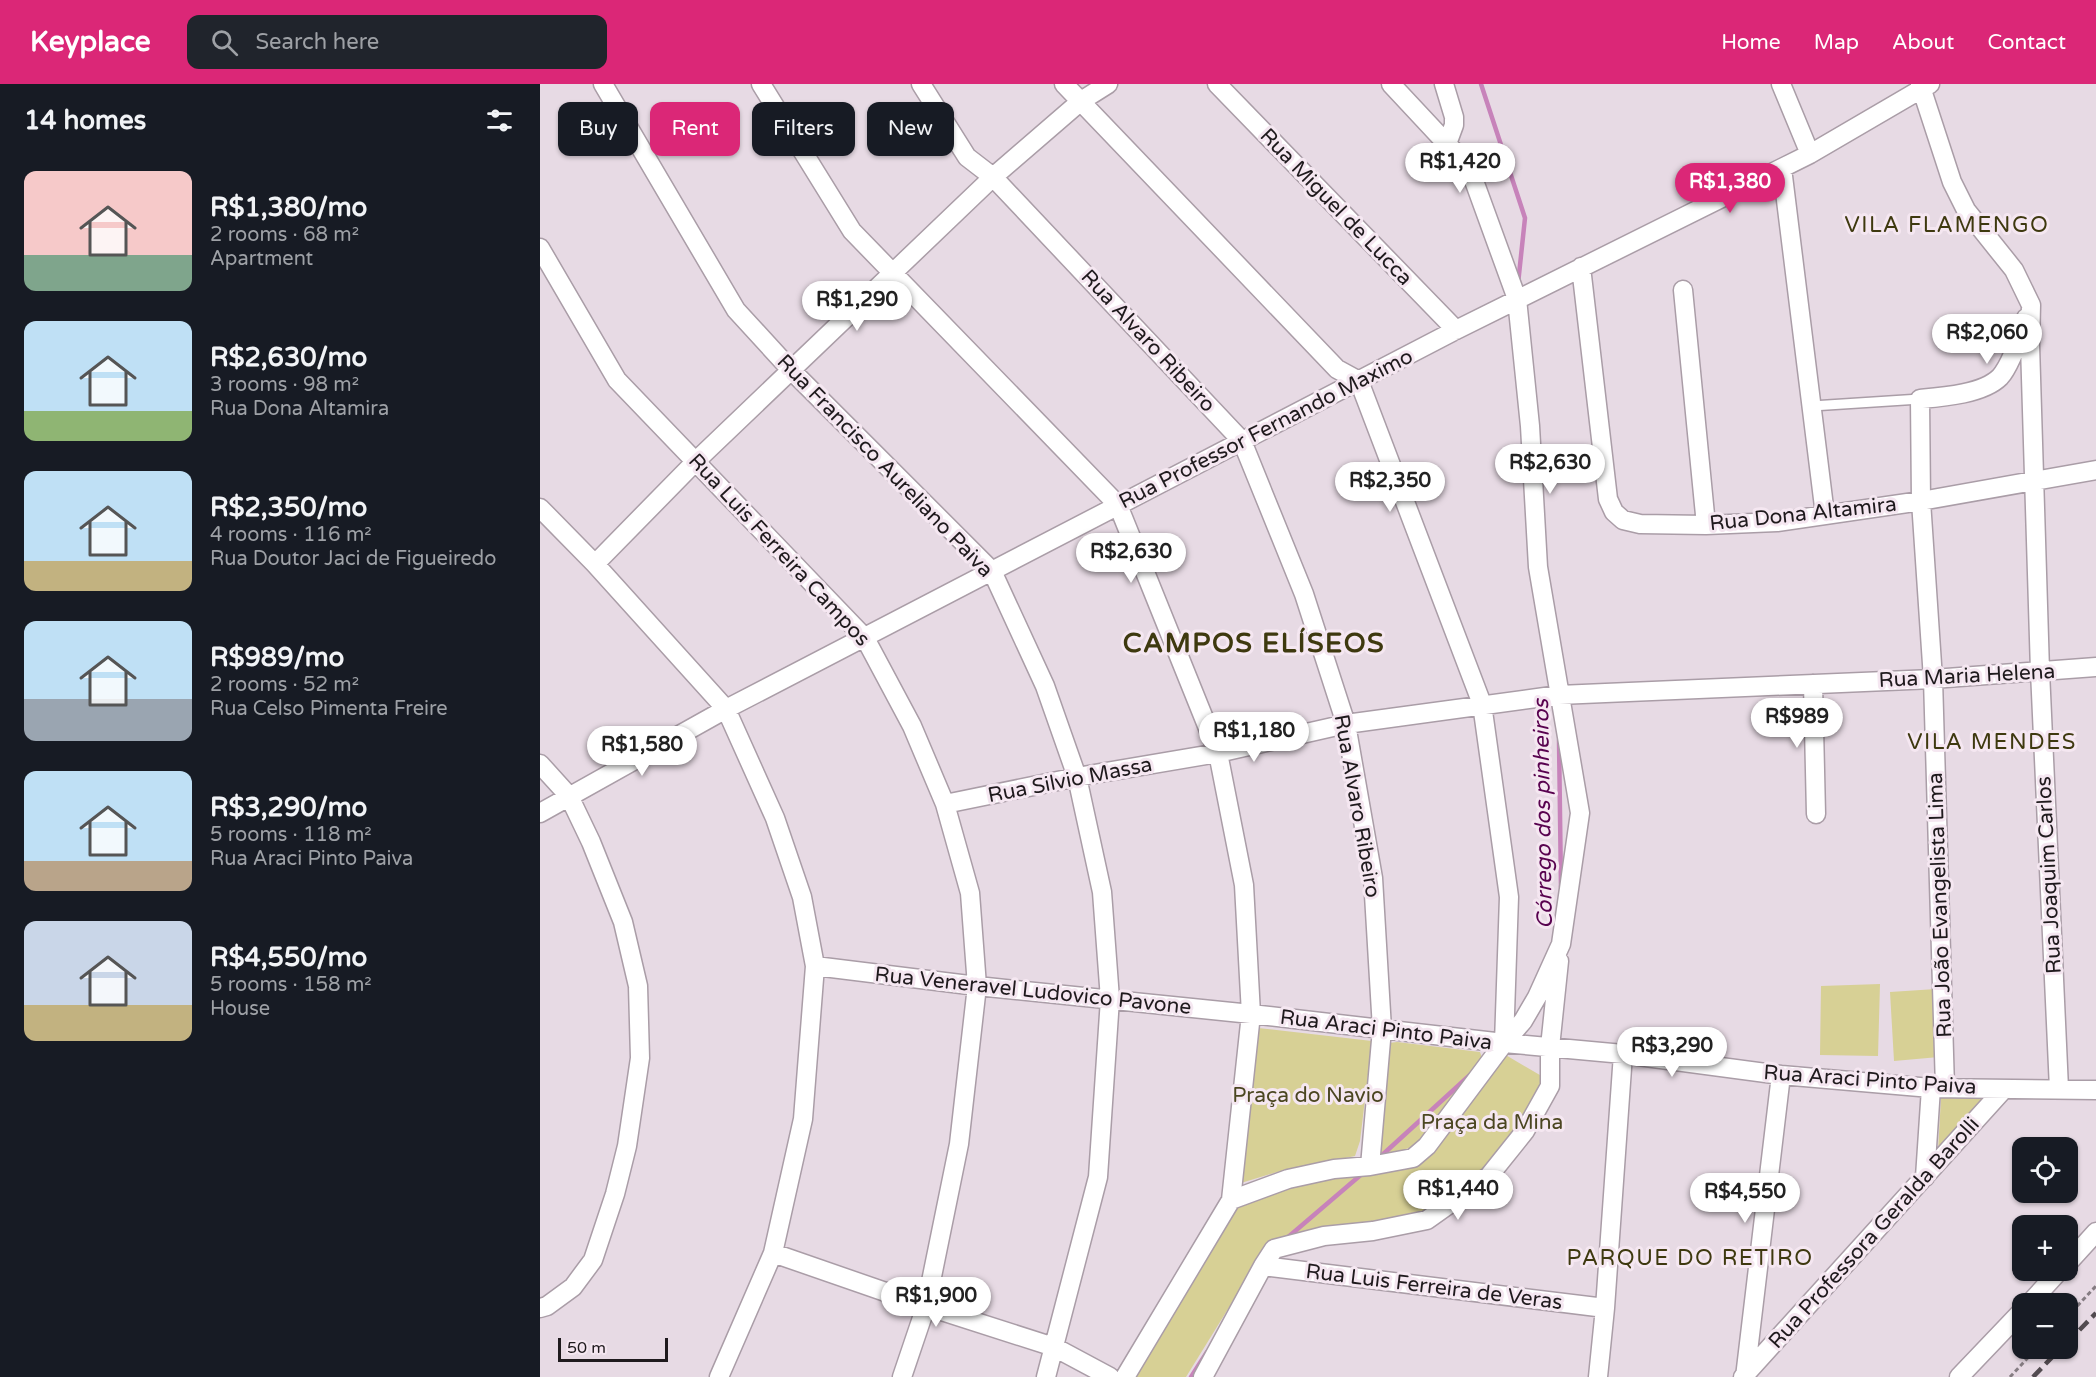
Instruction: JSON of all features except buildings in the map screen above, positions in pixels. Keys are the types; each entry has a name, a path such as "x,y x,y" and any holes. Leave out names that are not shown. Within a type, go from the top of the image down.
{"street":[{"name":"Rua Francisco Aureliano Paiva","path":"603,84 736,310 791,370 992,571 1045,686 1077,777 1102,892 1110,999 1098,1177 1046,1377"},
{"path":"761,84 852,231 1118,506 1218,753 1244,885 1251,1014 1231,1200 1125,1377"},
{"name":"Rua Alvaro Ribeiro","path":"921,84 967,157 993,177 1242,441 1304,594 1346,724 1372,878 1382,1029 1370,1166"},
{"path":"1064,84 1337,369 1359,381 1482,704 1509,897 1504,1043"},
{"path":"595,564 696,461 993,177 1081,101 1108,84"},
{"name":"Rua Miguel de Lucca","path":"1217,84 1456,330"},
{"path":"1203,1377 1274,1249 1324,1236 1373,1231 1427,1220 1489,1176 1525,1131 1550,1086 1550,1047 1561,944 1580,813 1538,567 1530,426 1516,299 1469,167 1391,84"},
{"path":"1444,84 1454,117 1447,144"},
{"path":"1781,84 1810,154"},
{"path":"1920,399 1959,395 1992,383 2001,376 2007,367 2031,305 2014,270 1966,210 1952,182 1924,85"},
{"name":"Rua Professor Fernando Maximo","path":"540,813 726,709 1242,441 1516,299 1810,154 1924,85"},
{"path":"1782,168 1825,516"},
{"name":"Rua Luis Ferreira Campos","path":"540,248 617,380 865,638 912,726 945,804 970,893 977,986 959,1144 926,1306 902,1377"},
{"name":"Rua Dona Altamira","path":"1581,267 1608,499 1614,512 1623,520 1640,524 1706,525 1777,522 1921,501 2096,470"},
{"path":"1683,290 1706,525"},
{"name":"Rua Joaquim Carlos","path":"2031,305 2040,672 2059,1089"},
{"name":"Rua João Evangelista Lima","path":"1920,399 1921,501 1933,679 1938,1088 1925,1177"},
{"path":"540,508 595,564 726,709 775,818 802,897 815,966 804,1119 773,1253 719,1377"},
{"name":"Rua Maria Helena","path":"1586,693 1933,679 2096,668"},
{"path":"1813,684 1816,814"},
{"name":"Rua Silvio Massa","path":"945,804 1077,777 1218,753 1346,724 1482,704 1586,693"},
{"path":"540,764 569,796 623,922 638,986 640,1058 627,1146 615,1194 593,1260 573,1287 547,1306 540,1308"},
{"path":"1231,1200 1288,1179 1334,1169 1370,1166 1413,1158 1427,1146 1531,1010 1561,944"},
{"name":"Rua Veneravel Ludovico Pavone","path":"815,966 977,986 1251,1014"},
{"name":"Rua Araci Pinto Paiva","path":"1251,1014 1623,1054 1781,1075 1938,1088 2096,1090"},
{"path":"1598,1377 1623,1054"},
{"path":"1744,1376 1781,1075"},
{"name":"Rua Professora Geralda Barolli","path":"1744,1376 2004,1089"},
{"path":"2078,1252 2096,1232"},
{"path":"773,1253 1054,1347 1110,1377"},
{"name":"Rua Luis Ferreira de Veras","path":"1263,1266 1605,1308"},
{"path":"2039,1293 2050,1281"},
{"path":"1959,1377 2012,1321"}],"lane":[{"path":"1812,406 1920,399"}],"path":[{"path":"2078,1305 2096,1286"},
{"path":"2010,1377 2027,1359"}],"green space":[{"path":"1880,984 1878,1056 1820,1055 1821,986"},
{"path":"1936,989 1939,1057 1894,1061 1890,992"},
{"name":"Praça do Navio","path":"1258,1028 1372,1041 1360,1141 1355,1156 1277,1172 1241,1183"},
{"path":"1389,1043 1480,1052 1482,1058 1433,1127 1415,1146 1379,1158"},
{"name":"Praça da Mina","path":"1504,1054 1545,1078 1523,1134 1489,1176 1424,1213 1270,1241 1186,1377 1133,1377 1236,1205 1334,1175 1403,1167"},
{"path":"1941,1098 1984,1099 1938,1151"}],"waterway":[{"name":"Córrego dos pinheiros","path":"1481,84 1525,218 1518,284"},
{"name":"Córrego dos pinheiros","path":"1559,740 1561,887"},
{"name":"Córrego dos pinheiros","path":"1380,1157 1471,1074"},
{"name":"Córrego dos pinheiros","path":"1287,1238 1363,1173"},
{"name":"Córrego dos pinheiros","path":"1191,1377 1207,1352"}],"railway":[{"path":"2078,1332 2096,1313"},
{"path":"2033,1377 2050,1359"}],"district":[{"name":"VILA FLAMENGO","path":"1947,225"},
{"name":"CAMPOS ELÍSEOS","path":"1254,643"},
{"name":"VILA MENDES","path":"1992,742"},
{"name":"PARQUE DO RETIRO","path":"1690,1258"}]}
